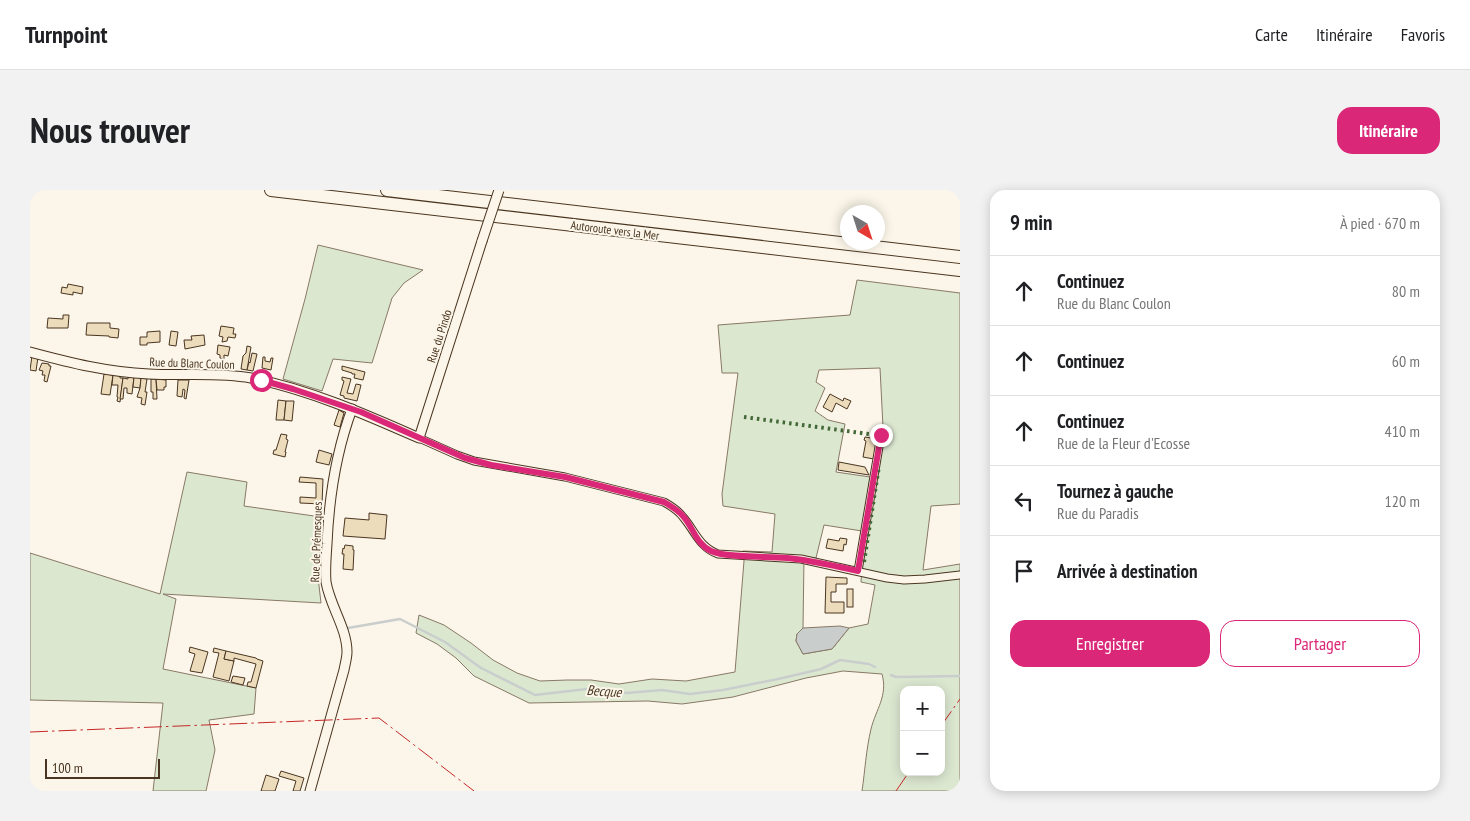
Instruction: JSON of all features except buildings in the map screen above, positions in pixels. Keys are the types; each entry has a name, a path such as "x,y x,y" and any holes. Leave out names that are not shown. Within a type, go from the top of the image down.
{"highway":[{"name":"Autoroute vers la Mer","path":"270,190 960,270"},
{"path":"388,190 960,257"}],"street":[{"name":"Rue du Pindo","path":"419,438 499,190"},
{"name":"Rue du Blanc Coulon","path":"30,352 83,366 110,370 252,378 293,389 352,409 419,438"},
{"name":"Rue de Prémesques","path":"310,791 347,655 345,637 329,596 326,583 326,569 332,486 346,425 352,409"},
{"path":"858,571 881,435"},
{"path":"419,438 474,461 565,477 664,502 683,516 703,545 718,554 801,560 904,580 925,580 960,575"}],"green space":[{"path":"318,245 423,270 404,283 392,298 372,363 333,359 322,391 283,379"},
{"path":"857,280 960,293 960,504 931,506 923,570 960,564 960,791 862,791 869,737 884,689 882,674 843,671 806,678 733,697 682,704 648,701 529,703 474,676 456,658 437,644 416,633 419,615 444,625 493,660 517,673 540,681 591,680 619,684 652,679 686,681 735,672 744,561 743,551 772,552 775,514 723,506 722,494 738,373 722,373 718,325 850,315","holes":["880,368 883,427 862,567 861,582 875,585 868,624 849,628 832,649 803,654 796,641 797,634 803,628 804,557 816,558 824,525 862,531 870,477 836,472 845,424 828,420 815,411 825,388 816,382 819,370"]},
{"path":"187,472 247,482 244,506 321,517 318,577 321,603 163,594 176,599 163,669 256,688 254,714 209,720 215,750 206,791 153,791 163,703 30,700 30,553 160,594"}],"shaded area":[{"path":"840,626 849,628 832,649 803,654 796,641 797,634 803,628"}],"waterway":[{"name":"Becque","path":"348,628 400,619 445,642 481,668 535,695 587,689 627,693 662,690 690,694 723,690 778,679 821,669 840,660 869,664 875,667"},
{"name":"Becque","path":"891,675 896,677 960,676"}],"hedge":[{"path":"744,417 876,435"},
{"path":"864,562 879,466"}],"power":[{"path":"945,720 960,699"},
{"path":"30,732 379,718 474,791"},
{"path":"896,791 906,776"}],"route":[{"path":"261,380 361,412 447,451 474,461 565,477 664,502 683,516 706,548 718,554 813,561 858,571 881,435"}]}
